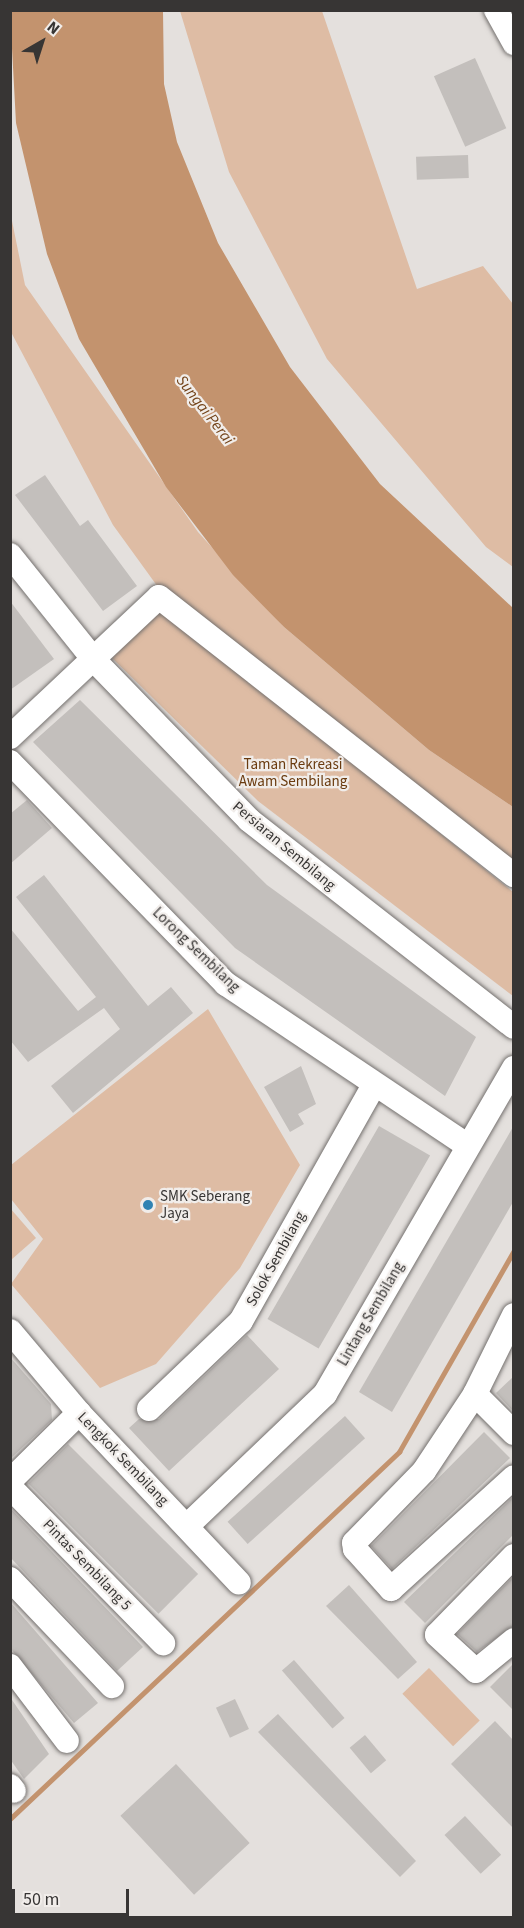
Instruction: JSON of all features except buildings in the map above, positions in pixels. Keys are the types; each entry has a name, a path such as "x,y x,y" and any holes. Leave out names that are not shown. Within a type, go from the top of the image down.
{"street":[{"path":"496,10 513,43"},
{"name":"Persiaran Sembilang","path":"10,555 95,661 249,820 513,1027"},
{"path":"10,737 95,661 159,597 513,875"},
{"name":"Lorong Sembilang","path":"10,762 226,984 373,1087 468,1146"},
{"name":"Lintang Sembilang","path":"187,1526 325,1394 513,1068"},
{"name":"Solok Sembilang","path":"149,1409 241,1320 373,1087"},
{"path":"513,1315 507,1346 424,1471 354,1544 355,1549 391,1589 513,1477"},
{"name":"Lengkok Sembilang","path":"10,1331 79,1413 239,1583"},
{"path":"474,1394 513,1433"},
{"path":"10,1481 79,1413"},
{"name":"Pintas Sembilang 5","path":"10,1487 163,1643"},
{"path":"513,1556 437,1635 470,1669 481,1669 513,1640"},
{"path":"10,1579 112,1686"},
{"path":"10,1666 67,1741"}],"green space":[{"path":"180,11 322,11 417,289 483,266 513,304 513,567 486,547 327,359 229,172"},
{"path":"10,211 25,285 198,532 284,627 429,750 513,807 513,861 163,594 113,525 11,332"},
{"name":"Taman Rekreasi Awam Sembilang","path":"158,607 513,892 513,996 258,801 112,658"},
{"path":"208,1009 300,1165 240,1268 156,1364 100,1388 11,1284 43,1239 11,1199 11,1165"},
{"path":"10,1208 36,1238 11,1260 10,1260"},
{"path":"429,1668 480,1721 453,1746 402,1694"}],"water":[{"name":"Sungai Perai","path":"10,11 163,11 164,84 177,142 218,243 290,367 380,484 513,608 513,807 429,750 284,627 233,575 166,487 79,339 47,254 16,123"}],"waterway":[{"path":"10,1819 399,1452 514,1250"}],"place":[{"name":"SMK Seberang Jaya","path":"148,1205"}]}
